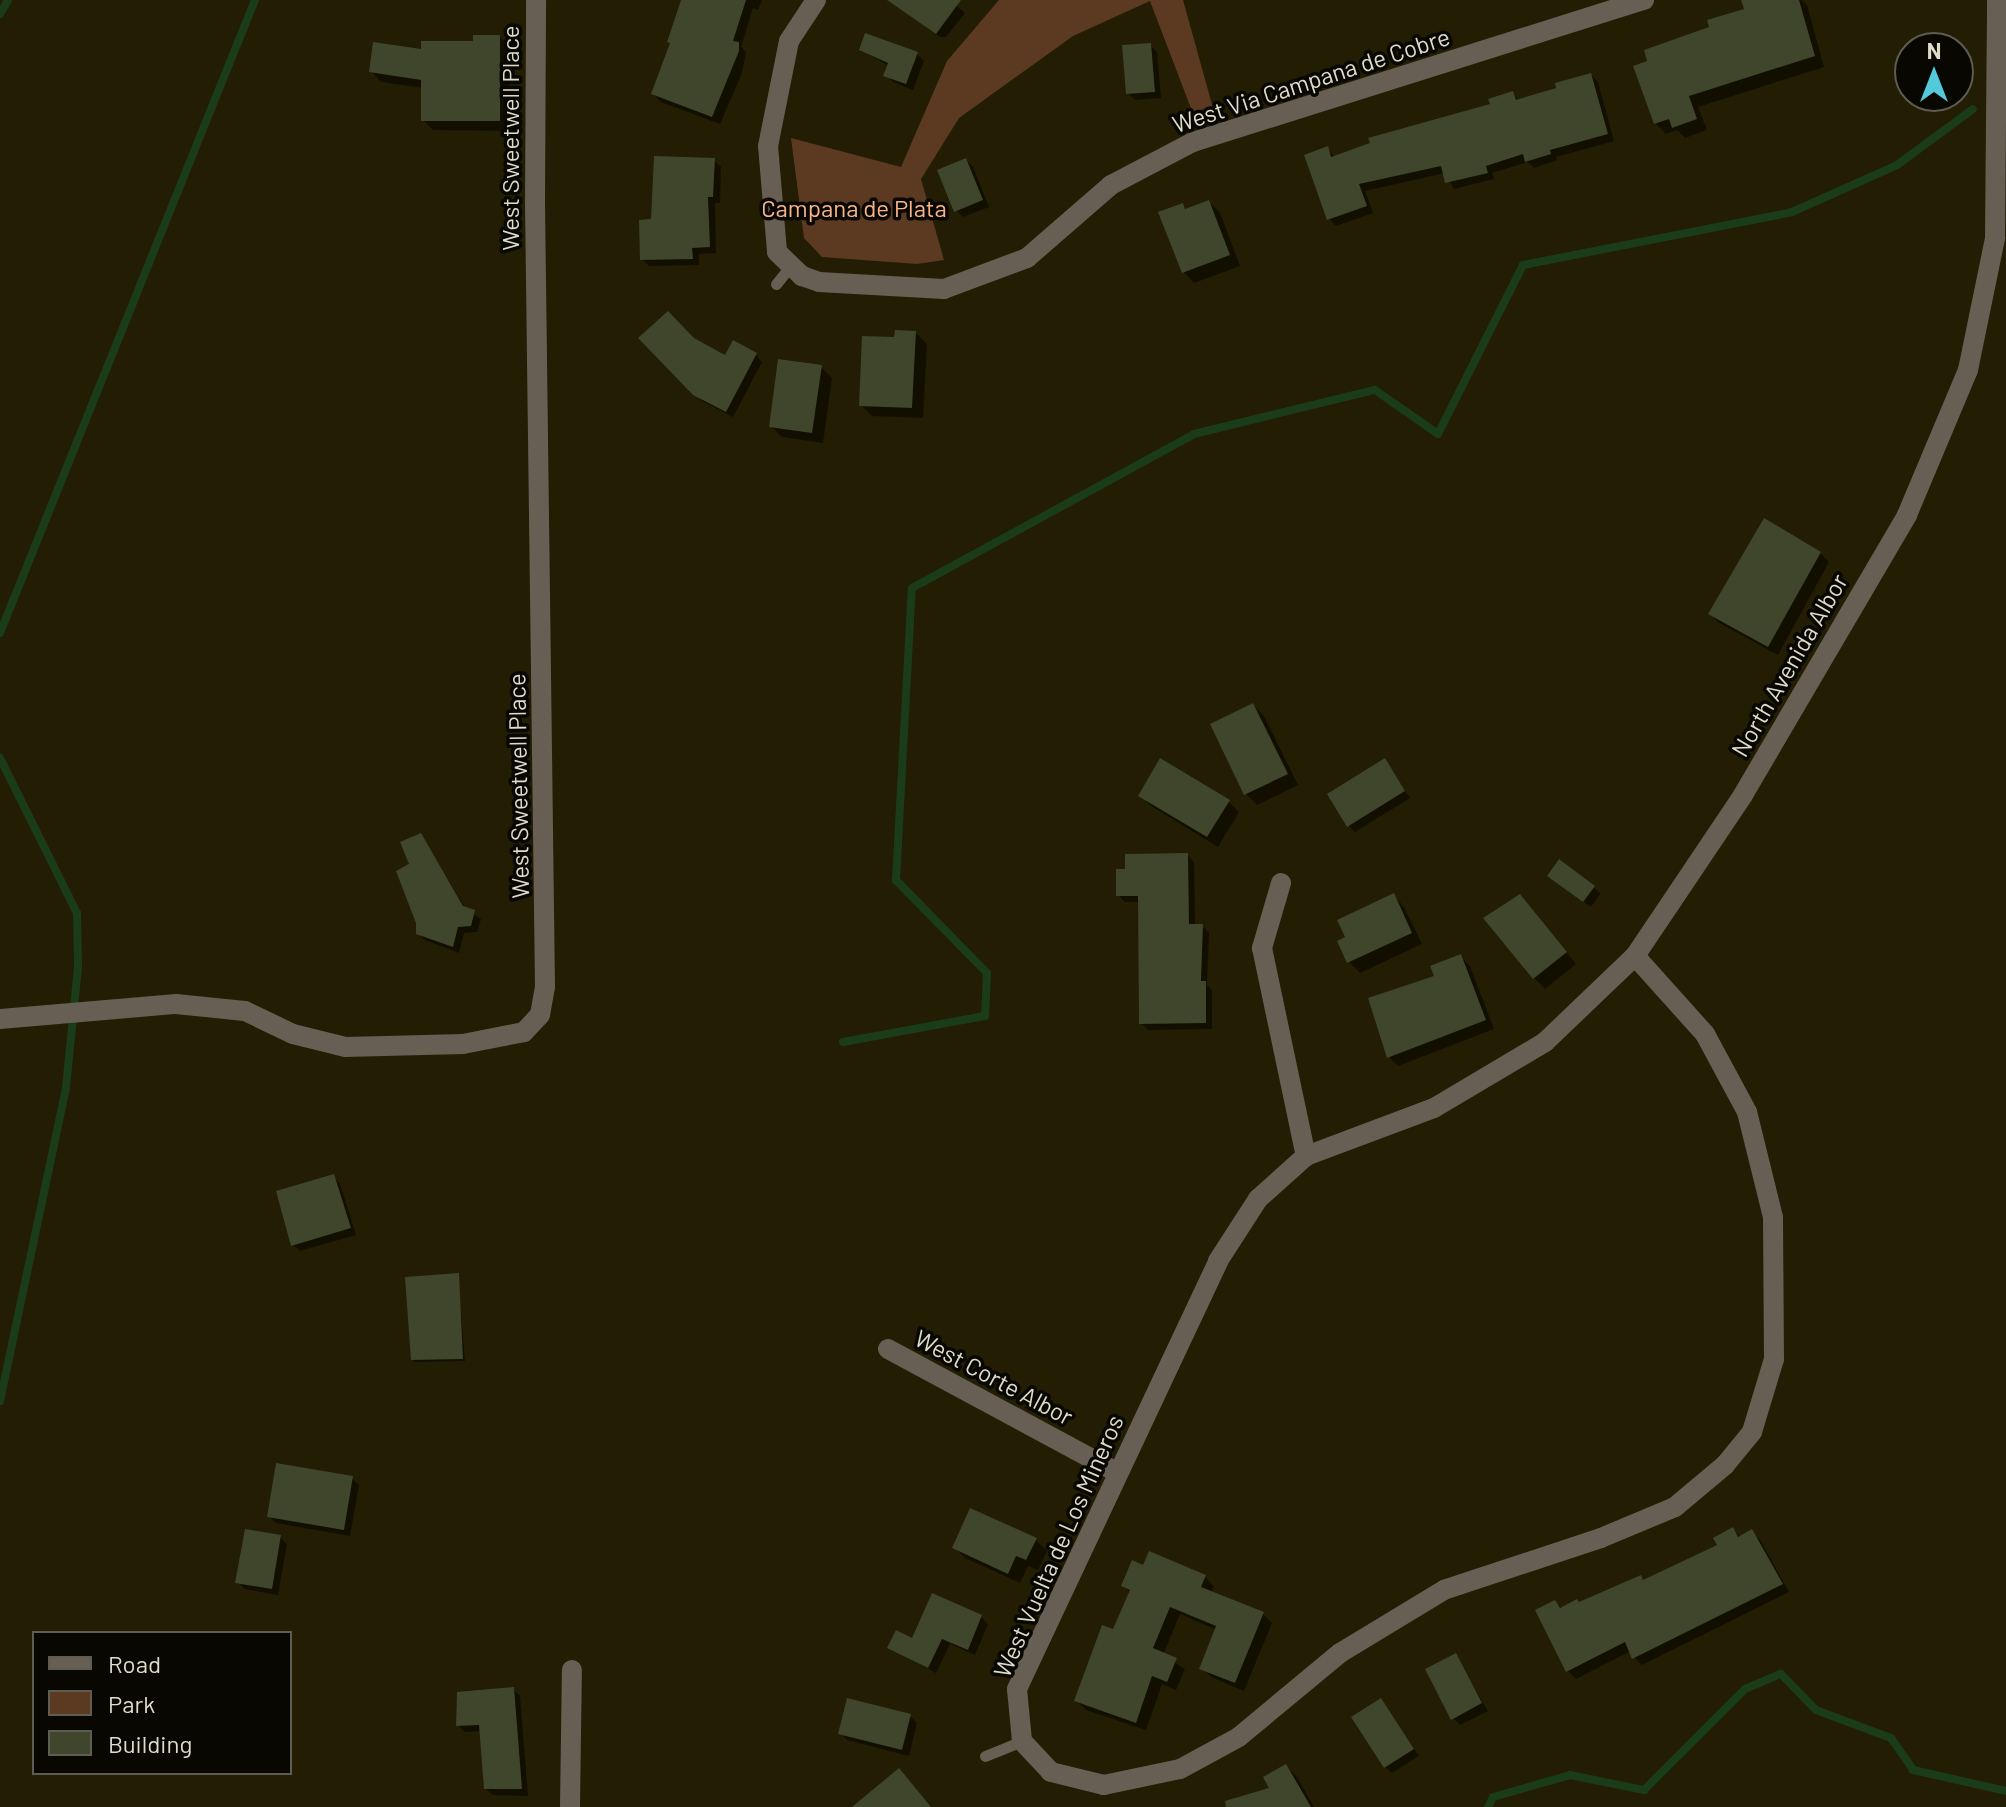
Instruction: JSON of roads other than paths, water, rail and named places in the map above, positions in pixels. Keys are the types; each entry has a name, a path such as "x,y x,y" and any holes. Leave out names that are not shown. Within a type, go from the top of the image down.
{"street":[{"name":"West Sweetwell Place","path":"0,1019 176,1004 245,1011 293,1034 345,1047 463,1044 524,1032 540,1015 545,987 535,206 536,0"},
{"path":"790,267 777,252 768,146 789,41 816,0"},
{"name":"West Via Campana de Cobre","path":"790,267 819,282 944,289 1027,258 1111,185 1193,142 1644,0"},
{"name":"North Avenida Albor","path":"1306,1156 1434,1108 1545,1042 1635,956 1743,795 1907,515 1968,370 1995,238 1997,0"},
{"path":"1281,883 1262,948 1306,1156"},
{"path":"1022,1741 1051,1772 1104,1785 1180,1769 1239,1737 1340,1653 1444,1590 1601,1538 1675,1507 1725,1465 1752,1432 1774,1359 1773,1217 1747,1112 1705,1034 1635,956"},
{"name":"West Vuelta de Los Mineros","path":"1022,1741 1017,1689 1218,1261 1258,1199 1306,1156"},
{"name":"West Corte Albor","path":"888,1349 1118,1473"},
{"path":"570,1807 572,1670"}],"lane":[{"path":"776,284 790,267"},
{"path":"985,1756 1022,1741"}],"waterway":[{"path":"0,14 8,0"},
{"path":"0,633 255,0"},
{"path":"843,1042 985,1016 987,973 896,880 912,588 1194,434 1375,390 1438,434 1523,265 1792,212 1897,165 1969,112"},
{"path":"0,758 77,913 78,967 66,1088 0,1401"},
{"path":"1488,1807 1493,1797 1570,1775 1644,1790 1745,1689 1781,1674 1816,1710 1891,1738 1913,1770 2006,1791"}],"park label":[{"name":"Campana de Plata","path":"854,208"}]}
